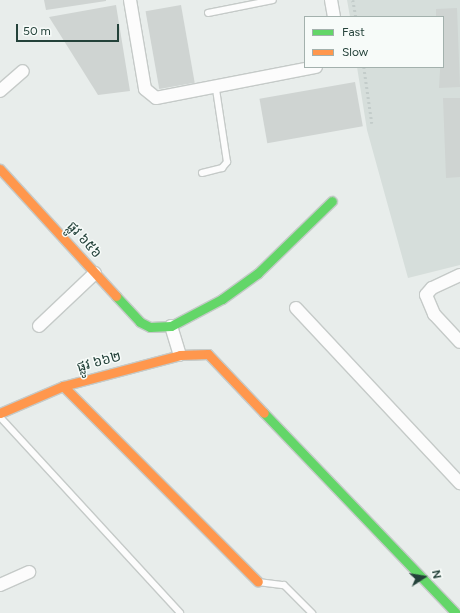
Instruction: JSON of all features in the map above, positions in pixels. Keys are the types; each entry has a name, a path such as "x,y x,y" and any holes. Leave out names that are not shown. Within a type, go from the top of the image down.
{"street":[{"path":"130,0 148,95 169,97 216,89 311,68"},
{"path":"331,0 334,16"},
{"path":"0,91 23,71"},
{"name":"ផ្លូវ ៦៥៦","path":"0,169 140,322 150,327 171,326"},
{"path":"180,355 171,326 209,308 258,273 332,201"},
{"path":"39,326 95,273"},
{"path":"460,275 432,288 426,295 434,314 460,342"},
{"path":"296,308 460,483"},
{"name":"ផ្លូវ ៦៦២","path":"0,413 63,386 180,355 208,354 456,613"},
{"path":"63,386 258,582"},
{"path":"0,585 29,572"}],"lane":[{"path":"208,13 272,0"},
{"path":"202,173 222,168 227,162 216,89"},
{"path":"0,417 180,613"},
{"path":"258,582 284,585 312,613"}],"path":[{"path":"353,0 356,16"},
{"path":"364,68 372,123"}],"shaded area":[{"path":"347,0 460,0 460,265 408,278 367,130 357,68 444,68 444,16 350,16"}],"building":[{"path":"44,0 106,0 106,1 46,10"},
{"path":"116,5 130,91 98,95 49,17"},
{"path":"181,5 195,83 159,89 146,11"},
{"path":"457,8 460,87 439,88 440,68 444,68 444,16 436,16 436,9"},
{"path":"355,82 363,126 267,143 259,99"},
{"path":"443,98 460,98 460,177 446,178"}],"traffic: fast":[{"path":"116,296 140,322 150,327 171,326 222,299 258,273 332,201"},
{"path":"264,413 456,613"}],"traffic: slow":[{"path":"0,169 116,296"},
{"path":"0,413 63,386 180,355 208,354 264,413"},
{"path":"63,386 258,582"}]}
